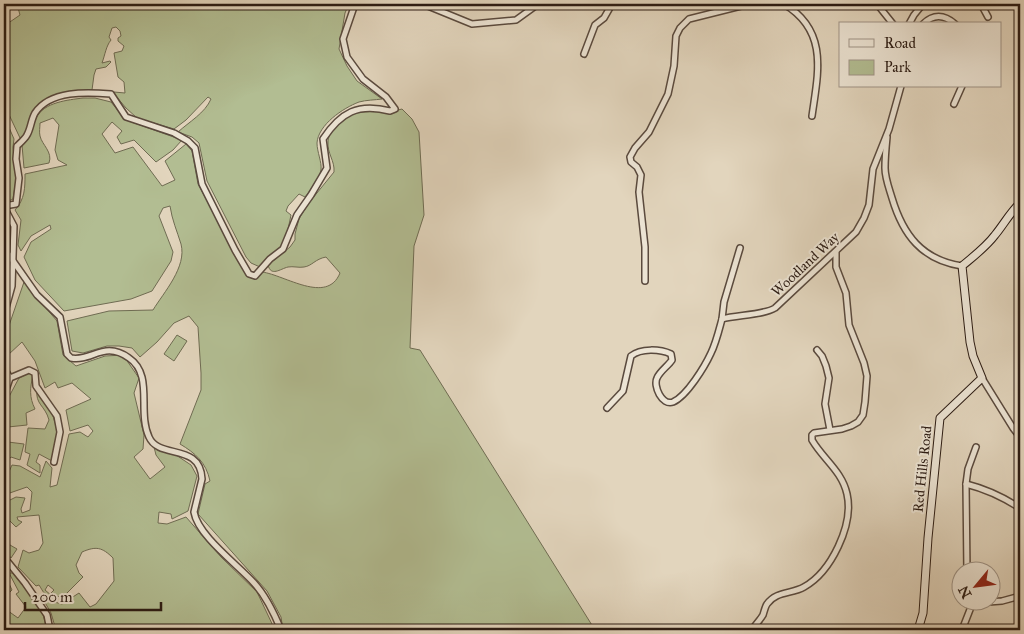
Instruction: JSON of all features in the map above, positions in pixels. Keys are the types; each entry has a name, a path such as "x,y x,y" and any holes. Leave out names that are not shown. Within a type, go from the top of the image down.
{"main road":[{"path":"982,378 973,356 970,342 962,266 985,246 1009,214 1020,203"},
{"name":"Red Hills Road","path":"918,630 923,613 928,538 940,418 982,378"}],"street":[{"path":"4,315 12,286 14,226 4,207 16,204 19,178 16,158 17,146 27,137 35,114 43,104 64,95 81,93 111,94 126,117 174,132 188,141 195,148 202,184 235,250 249,274 255,276 270,259 283,249 296,214 312,195 327,168 323,139 333,124 342,116 355,110 374,107 390,112 395,109 386,97 363,79 347,57 343,39 355,4"},
{"path":"423,4 472,24 516,20 534,8 535,4"},
{"path":"584,54 595,25 604,18 612,4"},
{"path":"645,281 645,246 639,192 641,175 637,167 631,162 630,157 634,148 649,132 668,94 674,66 676,36 680,28 689,19 741,5 764,4"},
{"path":"784,4 795,10 808,25 814,37 818,63 812,116"},
{"path":"877,4 891,22"},
{"path":"910,22 924,4"},
{"path":"982,4 988,17"},
{"path":"925,22 928,18 938,16 953,22"},
{"name":"Woodland Way","path":"722,319 770,311 856,232 869,205 873,169 900,88"},
{"path":"954,104 961,88"},
{"path":"887,132 885,168 887,184 896,211 906,232 916,244 928,253 943,262 962,266"},
{"path":"4,248 37,295 60,317 67,354 70,358 78,358 102,350 114,351 130,358 140,369 144,382 143,404 149,438 155,445 183,453 195,460 202,479 194,512 195,518 210,539 258,587 271,608 280,630"},
{"path":"607,408 623,391 630,359 639,351 671,354 672,360 658,375 656,383 663,400 668,402 675,401 694,381 712,352 740,248"},
{"path":"752,630 762,616 767,604 782,592 803,588 816,578 832,560 843,534 848,510 847,494 836,471 812,440 814,433 842,429 858,422 863,415 867,376 864,363 849,326 846,293 836,267 836,252"},
{"path":"817,350 826,366 829,378 825,404 830,430"},
{"path":"4,368 10,378"},
{"path":"4,396 10,378 29,370 36,373 36,386 57,416 60,432 54,462"},
{"path":"982,378 1020,437"},
{"path":"968,562 966,484 968,469 976,447"},
{"path":"966,484 1005,498 1020,508"},
{"path":"4,557 47,615 50,630"},
{"path":"1002,601 1020,596"},
{"path":"962,630 968,612"}],"green space":[{"path":"17,4 349,4 345,13 339,49 357,81 382,99 362,101 353,105 332,118 322,130 318,136 317,143 321,167 319,176 305,197 299,194 288,206 286,211 291,215 283,243 260,267 251,263 246,257 207,181 199,143 192,137 178,132 201,113 211,99 208,97 186,120 174,129 137,118 126,108 114,92 125,93 124,82 118,77 114,53 122,51 124,46 118,41 118,38 121,36 120,31 116,27 112,28 109,37 111,40 102,63 111,62 106,67 96,69 92,90 67,92 48,99 38,109 24,137 20,138 4,104 4,26 20,15"},
{"path":"83,98 95,98 111,102 126,120 182,140 173,150 156,162 134,140 121,144 117,137 122,131 112,122 102,134 115,153 133,147 162,186 175,180 165,161 186,144 192,151 198,184 247,274 262,272 316,288 326,287 334,282 340,273 326,257 307,266 288,267 276,271 271,271 268,265 290,247 295,240 299,219 308,204 334,172 328,146 331,133 340,120 356,113 402,109 412,119 419,132 424,215 414,246 410,348 420,350 595,630 283,630 281,617 267,591 198,514 205,484 210,481 203,463 180,444 201,390 198,327 189,316 174,323 140,357 132,348 119,346 107,346 83,353 72,351 67,321 109,311 153,310 173,279 181,261 181,244 170,206 163,208 159,216 173,252 171,261 152,291 131,299 64,311 35,280 24,257 31,242 51,229 50,225 31,236 21,251 18,245 21,220 15,210 23,197 25,174 67,165 58,160 55,150 59,125 53,118 40,123 40,136 50,155 49,163 24,168 22,145 30,136 36,118 45,108 57,103"},
{"path":"4,116 14,139 16,180 13,199 4,203"},
{"path":"4,213 12,228 12,243 4,236"},
{"path":"4,252 10,272 9,288 4,310"},
{"path":"24,282 57,321 63,355 76,366 105,356 123,355 139,378 134,393 144,435 143,449 134,457 150,479 165,467 156,455 152,439 191,465 197,476 188,511 172,519 171,514 159,512 158,523 167,524 186,517 221,557 257,592 275,630 56,630 51,613 43,599 62,604 79,593 90,607 96,604 114,581 113,558 102,550 95,548 82,552 76,565 83,577 63,597 55,596 51,593 54,590 48,585 45,590 52,596 45,594 39,585 36,586 18,567 23,550 29,553 39,550 43,543 39,515 17,517 22,522 16,527 8,519 4,522 4,503 16,497 25,498 21,509 22,513 30,510 32,492 27,487 4,495 4,483 12,465 20,466 40,477 46,461 52,468 50,487 57,485 69,434 80,432 88,437 93,431 88,425 70,431 66,410 91,399 72,383 58,388 55,382 45,388 35,361 22,342 8,355 4,352 4,340"},
{"path":"177,335 187,341 174,361 164,354"},
{"path":"29,373 33,375 31,392 35,409 26,413 27,425 8,427 8,442 24,444 20,460 11,457 6,463 4,406 19,378"},
{"path":"37,389 52,413 58,432 52,461 39,454 36,462 40,465 40,473 27,465 30,454 25,452 28,428 45,429 49,420 37,398"},
{"path":"4,538 17,549 11,558 4,549"},
{"path":"4,573 12,590 7,595 4,595"},
{"path":"9,573 13,573 42,610 47,630 4,630 4,608 18,618 26,607 16,594 19,592"}]}
